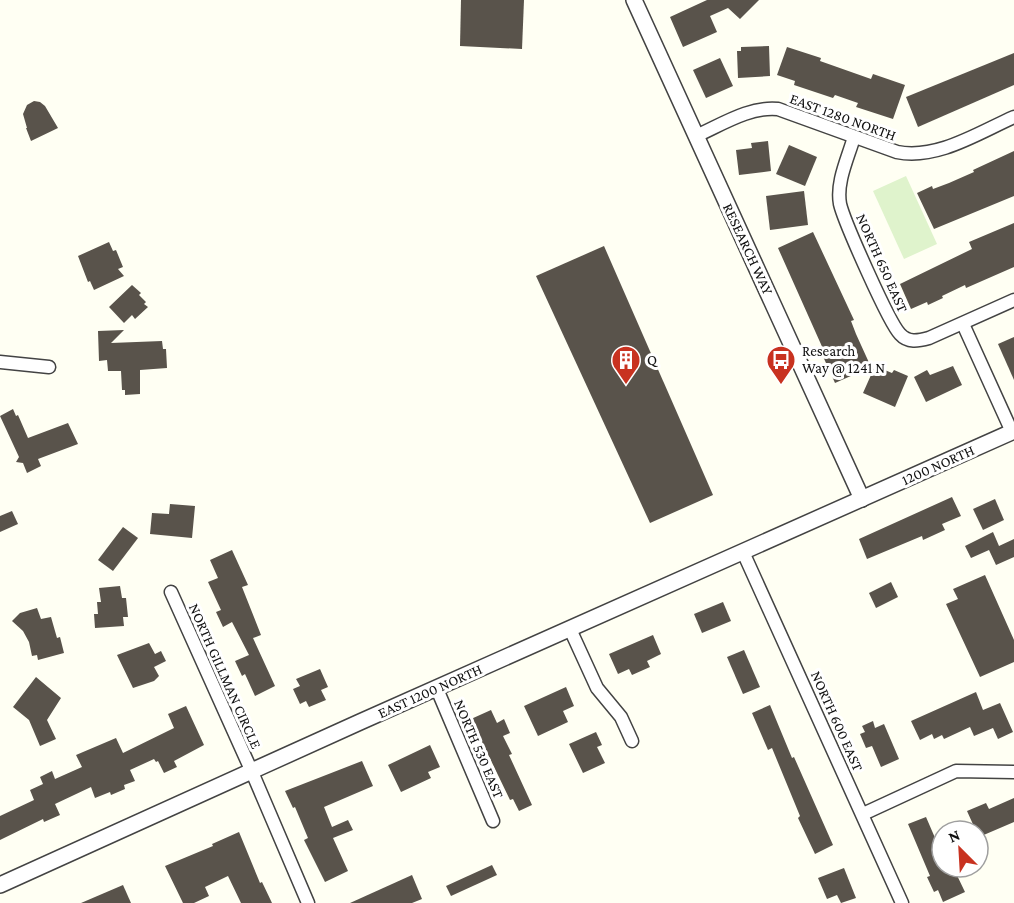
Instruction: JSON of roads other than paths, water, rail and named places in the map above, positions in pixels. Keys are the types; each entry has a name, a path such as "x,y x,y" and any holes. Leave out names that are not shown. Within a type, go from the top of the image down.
{"street":[{"name":"RESEARCH WAY","path":"634,0 862,499"},
{"name":"EAST 1280 NORTH","path":"696,136 755,110 768,108 778,109 910,155 924,154 958,142 1014,117"},
{"name":"NORTH 650 EAST","path":"854,137 841,179 840,205 895,328 908,340 918,341 929,339 963,324"},
{"path":"1013,431 963,324 1014,300"},
{"path":"0,362 49,367"},
{"name":"1200 NORTH","path":"862,499 1013,431"},
{"name":"EAST 1200 NORTH","path":"0,885 862,499"},
{"name":"NORTH 600 EAST","path":"743,552 902,903"},
{"name":"NORTH GILLMAN CIRCLE","path":"171,592 308,903"},
{"path":"570,629 597,687 621,717 632,741"},
{"name":"NORTH 530 EAST","path":"436,689 493,821"},
{"path":"863,814 956,771 1014,772"}],"place":[{"name":"Q","path":"626,386"},
{"name":"Research Way @ 1241 N","path":"781,386"}]}
